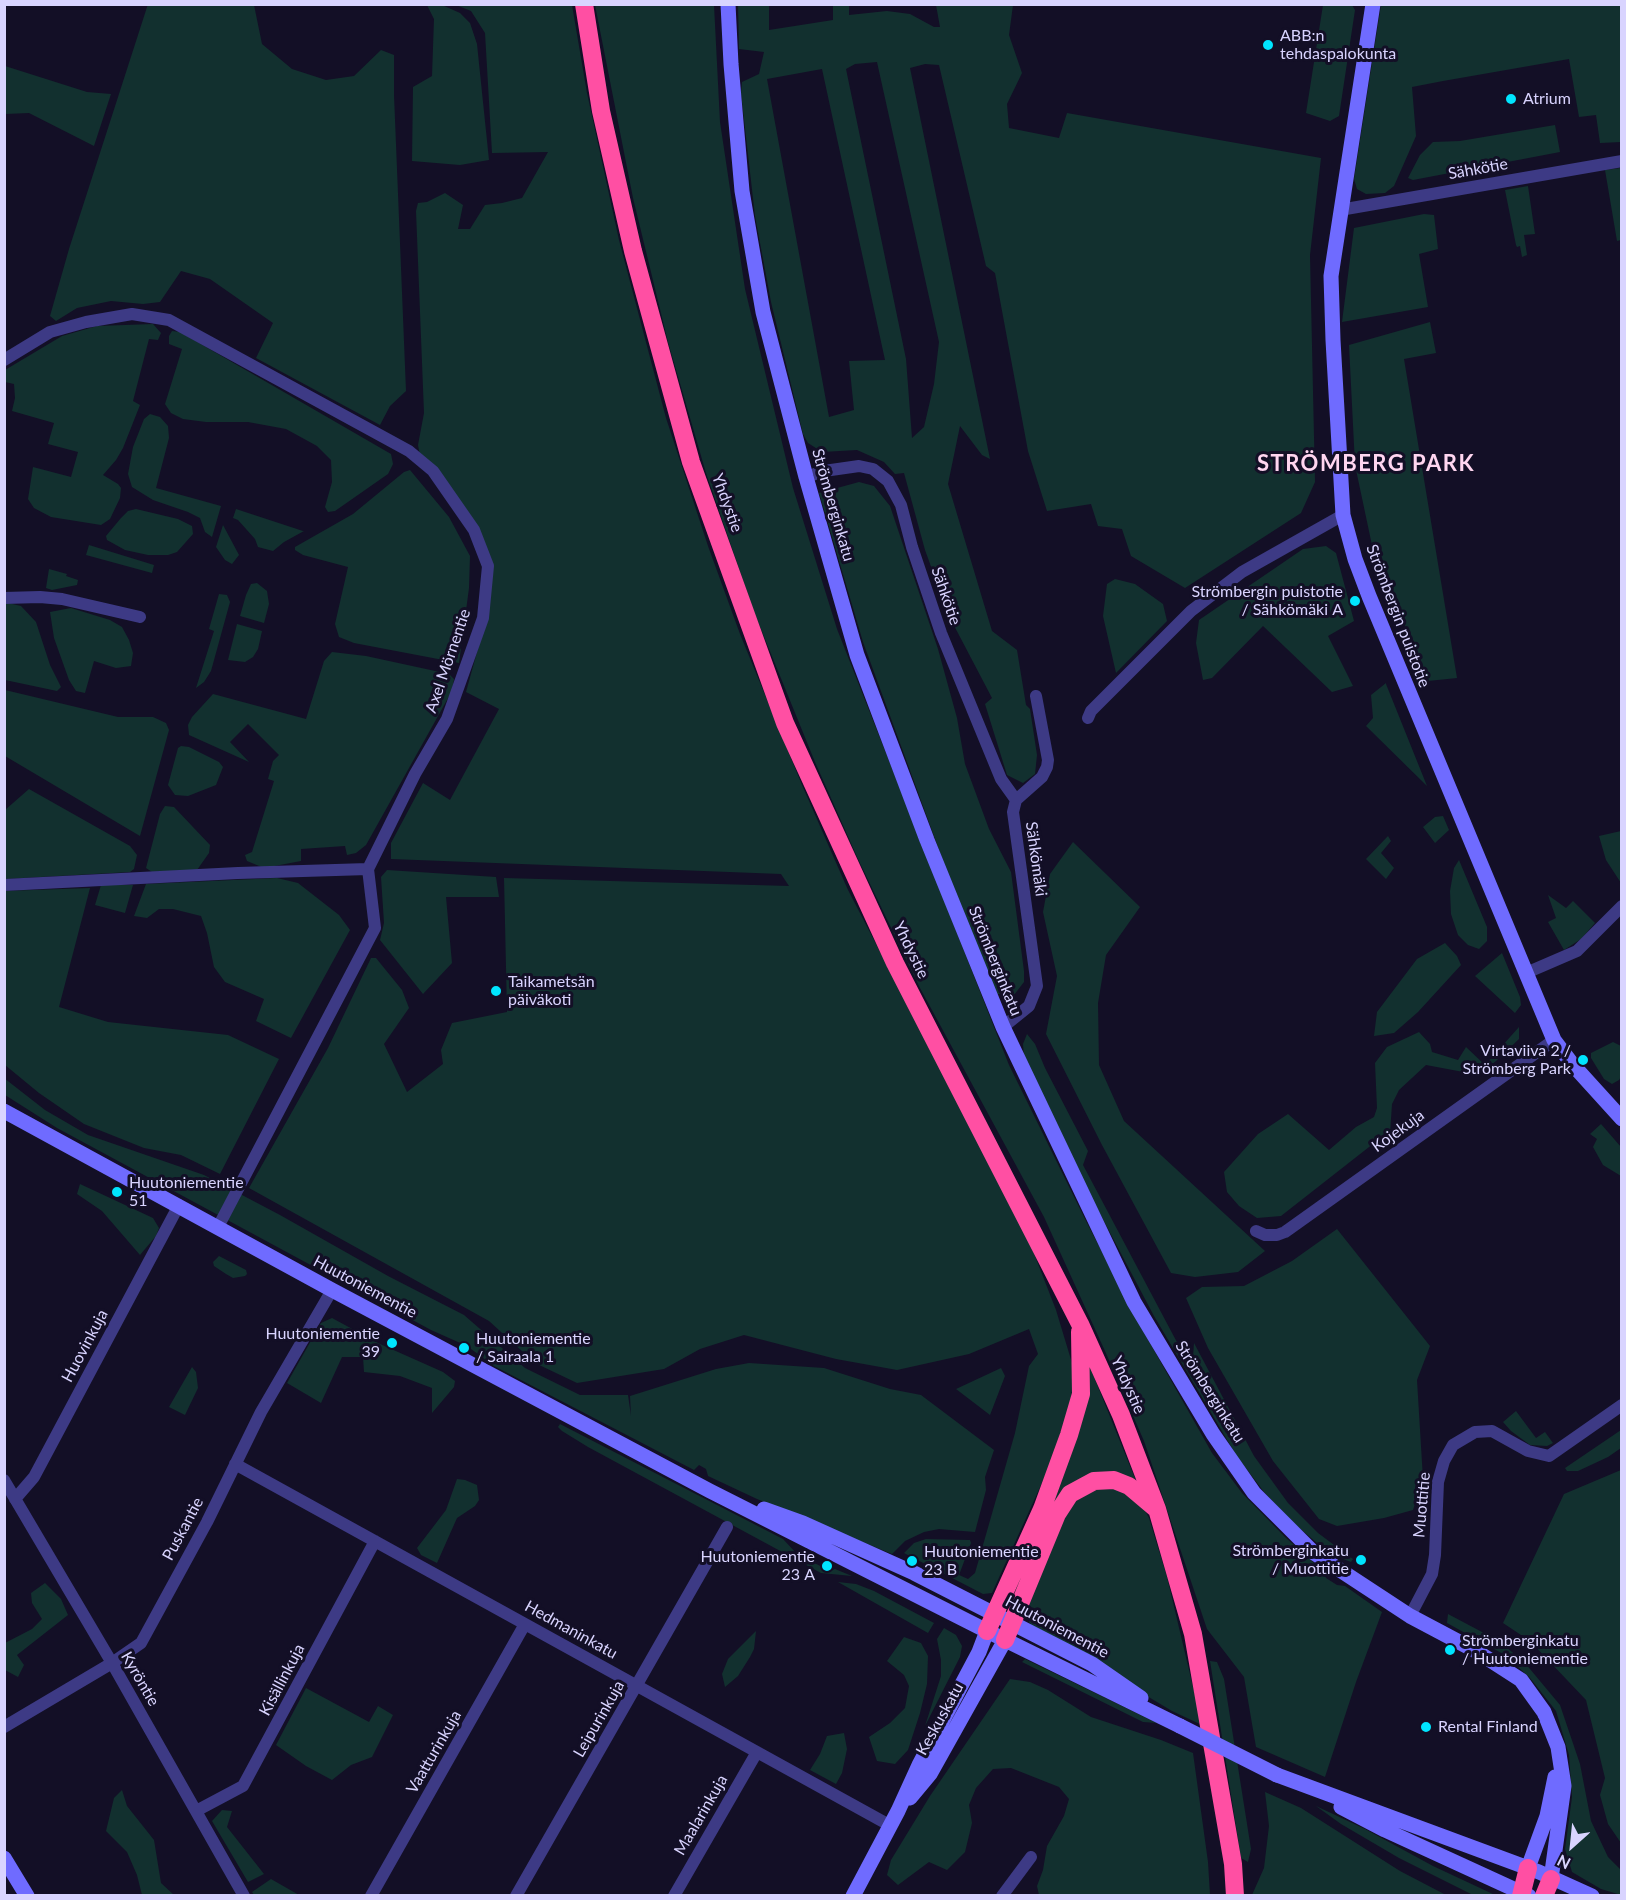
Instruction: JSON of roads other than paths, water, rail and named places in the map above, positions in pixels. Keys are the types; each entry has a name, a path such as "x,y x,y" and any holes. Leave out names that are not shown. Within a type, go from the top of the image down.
{"highway":[{"name":"Yhdystie","path":"584,4 601,111 631,241 691,462 785,723 895,963 1080,1324 1121,1415 1157,1509 1193,1634 1233,1864 1235,1896"},
{"path":"987,1631 1042,1509 1069,1435 1081,1394 1080,1324"},
{"path":"1009,1632 1057,1514 1070,1494 1094,1481 1114,1480 1129,1486 1157,1509"},
{"path":"1524,1894 1528,1868"}],"street":[{"name":"Strömbergin puistotie","path":"1373,4 1331,276 1343,515 1354,559 1373,607 1554,1040 1573,1065 1622,1119"},
{"name":"Strömberginkatu","path":"728,5 744,202 763,312 806,477 857,655 927,840 1003,1027 1134,1302 1213,1434 1254,1493 1314,1553 1410,1616 1476,1651 1521,1680 1544,1712 1558,1747 1564,1786 1548,1887"},
{"name":"Sähkötie","path":"1340,210 1622,161"},
{"name":"Axel Mörnentie","path":"4,360 50,332 86,322 132,314 168,320 409,452 433,471 474,530 488,566 483,618 447,718 368,869"},
{"name":"Sähkötie","path":"806,477 824,471 859,466 873,469 888,481 901,505 912,547 941,633 1001,779 1016,800"},
{"path":"1088,718 1091,711 1191,611 1242,572 1343,515"},
{"path":"4,598 62,599 140,617"},
{"name":"Sähkömäki","path":"1003,1027 1029,1006 1038,986 1013,812 1016,800 1042,777 1047,766 1048,760 1036,696"},
{"path":"4,885 368,869 375,928 218,1227"},
{"path":"1526,973 1578,951 1622,906"},
{"name":"Kojekuja","path":"1257,1231 1265,1235 1285,1232 1554,1040"},
{"name":"Huutoniementie","path":"4,1111 332,1290 710,1491 987,1631 1009,1632 1092,1664 1180,1726 1385,1830 1524,1894"},
{"name":"Huovinkuja","path":"15,1499 34,1477 179,1205"},
{"name":"Puskantie","path":"4,1727 112,1663 141,1643 207,1522 264,1406 332,1290"},
{"name":"Muottitie","path":"1410,1616 1432,1574 1438,1482 1444,1461 1454,1445 1475,1432 1492,1431 1528,1451 1549,1456 1622,1405"},
{"name":"Hedmaninkatu","path":"235,1464 891,1826"},
{"name":"Kyröntie","path":"4,1480 112,1663 244,1896"},
{"name":"Huutoniementie","path":"710,1491 803,1523 914,1573 995,1614 1009,1632"},
{"name":"Leipurinkuja","path":"516,1896 727,1527"},
{"name":"Kisällinkuja","path":"196,1812 243,1786 375,1541"},
{"name":"Vaatturinkuja","path":"371,1896 525,1624"},
{"name":"Keskuskatu","path":"853,1896 891,1826 919,1765 980,1652 987,1631"},
{"name":"Keskuskatu","path":"898,1811 930,1774 1009,1632"},
{"name":"Strömberginkatu","path":"1528,1868 1553,1791 1558,1747"},
{"name":"Maalarinkuja","path":"674,1896 757,1752"},
{"name":"Huutoniementie","path":"1276,1775 1528,1868 1548,1887 1592,1896"},
{"path":"1002,1896 1031,1857"},
{"path":"4,1858 27,1896"}],"place":[{"name":"ABB:n tehdaspalokunta","path":"1268,45"},
{"name":"Atrium","path":"1511,99"},
{"name":"Strömbergin puistotie / Sähkömäki A","path":"1355,601"},
{"name":"Taikametsän päiväkoti","path":"496,991"},
{"name":"Virtaviiva 2 / Strömberg Park","path":"1583,1060"},
{"name":"Huutoniementie 51","path":"117,1192"},
{"name":"Huutoniementie 39","path":"392,1343"},
{"name":"Huutoniementie / Sairaala 1","path":"464,1348"},
{"name":"Strömberginkatu / Muottitie","path":"1361,1560"},
{"name":"Huutoniementie 23 B","path":"912,1561"},
{"name":"Huutoniementie 23 A","path":"827,1566"},
{"name":"Strömberginkatu / Huutoniementie","path":"1450,1650"},
{"name":"Rental Finland","path":"1426,1727"}],"district":[{"name":"STRÖMBERG PARK","path":"1366,464"}]}
